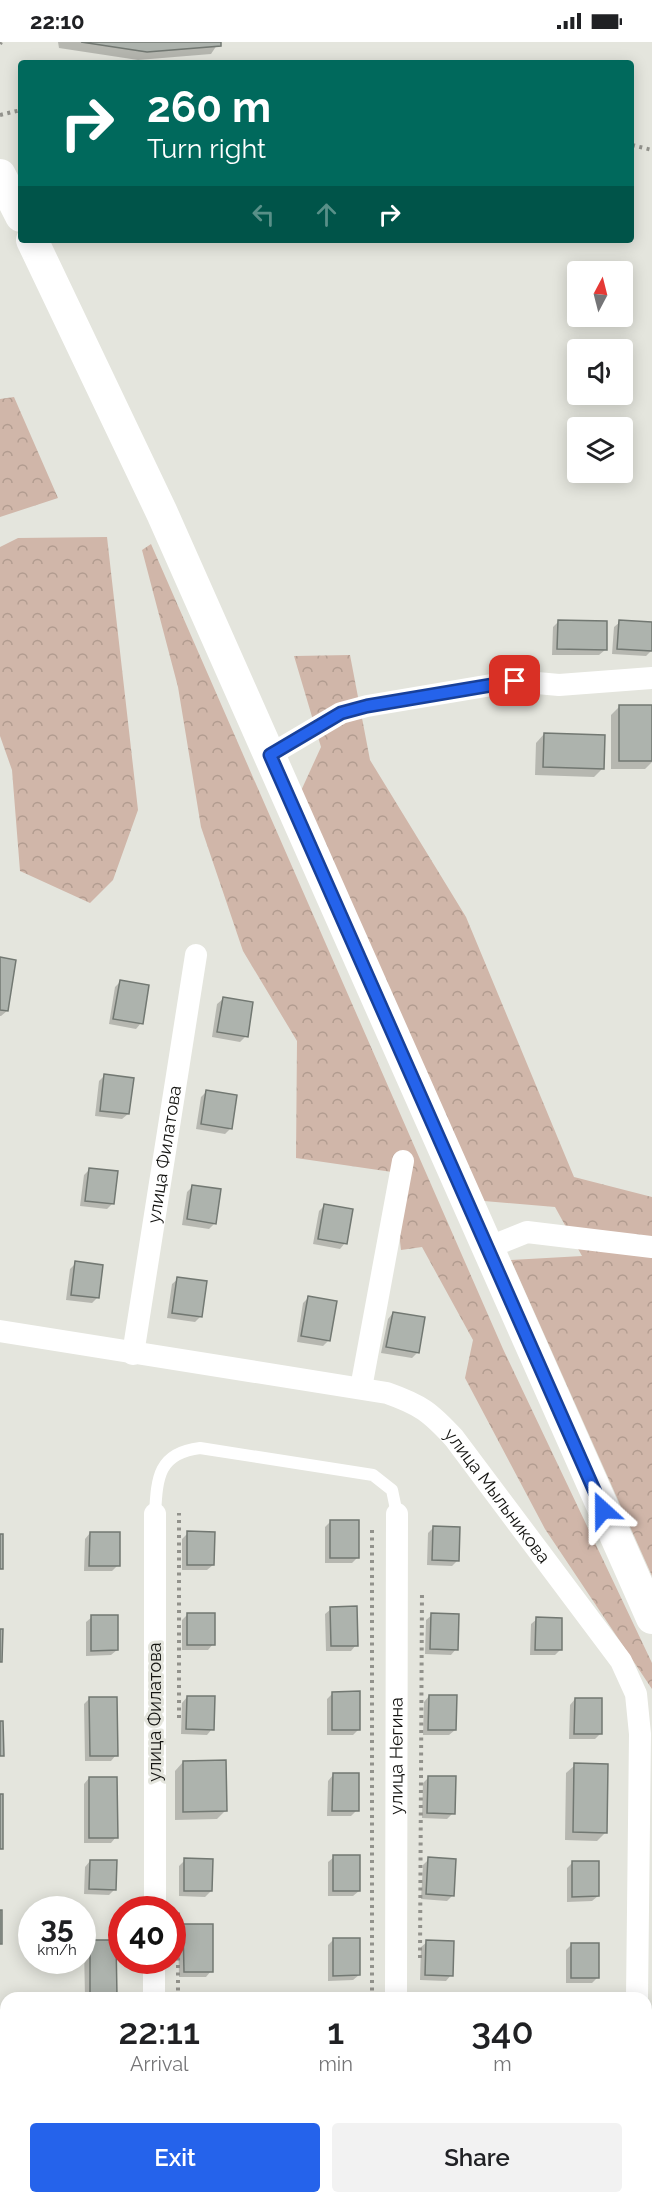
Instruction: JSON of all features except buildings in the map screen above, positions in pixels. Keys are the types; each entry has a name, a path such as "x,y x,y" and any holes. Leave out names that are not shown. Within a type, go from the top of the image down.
{"street":[{"path":"0,175 18,210"},
{"path":"33,243 162,513 652,1618"},
{"path":"270,755 341,713 367,706 515,681 559,685 652,678"},
{"name":"улица Филатова","path":"133,1354 196,955"},
{"path":"362,1388 403,1161"},
{"path":"487,1248 527,1232 652,1246"},
{"name":"улица Мыльникова","path":"0,1331 133,1354 362,1388 387,1393 428,1411 454,1438 625,1669 636,1694 640,1734 637,1992"},
{"name":"улица Филатова","path":"154,1896 155,1514"},
{"name":"улица Негина","path":"396,1992 397,1515"},
{"path":"154,1974 154,1992"}],"lane":[{"path":"155,1514 157,1485 162,1468 171,1458 186,1450 200,1448 373,1476 393,1490 397,1515"}],"path":[{"path":"0,115 18,111"},
{"path":"634,146 652,150"},
{"path":"372,1530 372,1992"},
{"path":"420,1962 422,1591"}],"green space":[{"path":"14,397 58,498 0,517 0,399"},
{"path":"107,537 138,810 113,880 90,903 20,871 12,770 0,736 0,547 18,538"},
{"path":"151,544 503,1349 652,1663 652,1689 545,1529 465,1378 473,1340 422,1247 401,1250 392,1172 296,1158 297,1041 243,951 201,827 178,687 142,550"},
{"path":"350,655 370,760 466,917 574,1177 652,1197 652,1576 511,1260 582,1256 555,1207 484,1201 300,793 321,747 294,656"}],"route":[{"path":"515,681 367,706 341,713 270,755 603,1510"}]}
